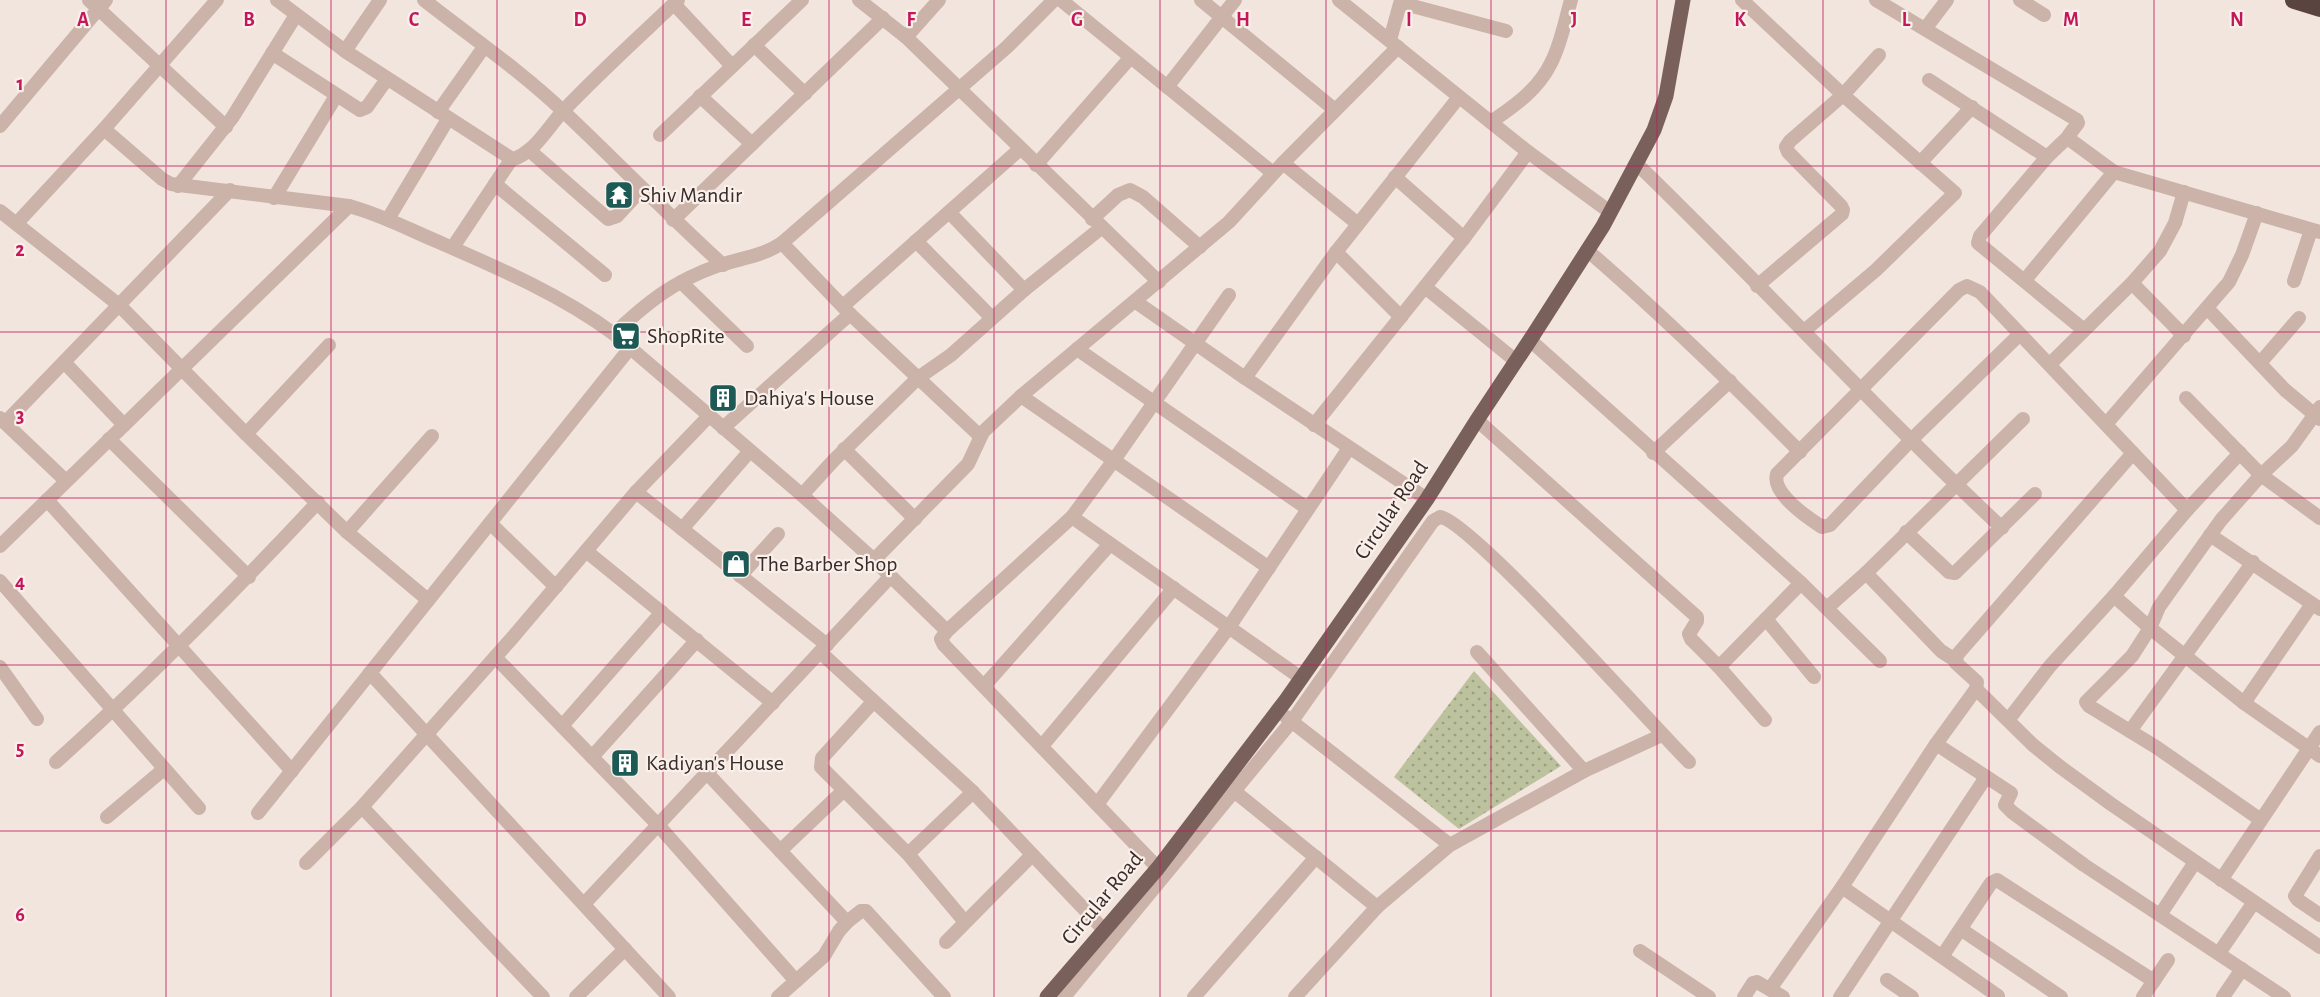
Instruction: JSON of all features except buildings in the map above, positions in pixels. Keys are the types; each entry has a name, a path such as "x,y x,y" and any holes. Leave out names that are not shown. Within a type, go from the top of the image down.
{"highway":[{"path":"2294,0 2320,8"}],"main road":[{"name":"Circular Road","path":"1047,997 1158,868 1277,711 1427,499 1516,362 1610,212 1637,164 1662,110 1683,0"}],"street":[{"path":"17,223 104,129 217,0"},
{"path":"277,0 345,51 443,116 509,156 511,160"},
{"path":"345,51 380,0"},
{"path":"424,0 563,111 673,220 723,265"},
{"path":"660,135 802,0"},
{"path":"859,0 906,38 960,88 1036,165 1158,282"},
{"path":"906,38 939,0"},
{"path":"614,334 643,306 681,282 723,265 756,256 782,243 1007,47 1054,0"},
{"path":"1061,0 1273,173"},
{"path":"1201,0 1335,110"},
{"path":"1167,87 1235,0"},
{"path":"1339,0 1528,152 1610,212"},
{"path":"1491,122 1526,96 1547,71 1555,55 1571,0"},
{"path":"1742,0 1843,95 1953,190 1953,196 1876,270 1804,331"},
{"path":"1876,0 2077,120 2077,125 2068,137 2047,157 1978,241 1980,246 2025,280 2084,330"},
{"path":"1925,29 1947,0"},
{"path":"2020,0 2044,15"},
{"path":"874,560 968,464 980,436 1021,396 1137,302 1229,222 1335,110 1394,43 1401,1 1506,31"},
{"path":"453,247 511,160 529,150 563,111 676,2 732,66"},
{"path":"2,120 98,3 160,66 226,127"},
{"path":"178,186 226,127 296,15"},
{"path":"673,220 883,18"},
{"path":"754,45 805,94"},
{"path":"387,219 443,116 484,47"},
{"path":"272,53 355,109 363,110 387,79"},
{"path":"1757,286 1840,217 1843,212 1841,206 1788,152 1786,147 1843,95 1879,55"},
{"path":"1036,165 1130,58"},
{"path":"1929,80 2047,157"},
{"path":"274,198 336,96"},
{"path":"700,96 752,144"},
{"path":"1245,378 1335,252 1459,97"},
{"path":"1920,163 1972,107"},
{"path":"104,129 162,179 178,186 230,190 274,198 349,206 387,219 453,247 581,311 614,334 802,495 874,560 947,631"},
{"path":"2068,137 2070,141 2114,172 2316,231 2294,281"},
{"path":"723,428 916,241 1020,149"},
{"path":"529,150 608,219 617,216 642,189"},
{"path":"1314,425 1464,238 1528,152"},
{"path":"1283,163 1358,224"},
{"path":"1637,164 1702,227 1910,441 2002,528"},
{"path":"2025,280 2114,172"},
{"path":"1395,177 1464,238"},
{"path":"495,184 605,275"},
{"path":"66,481 3,420 64,362 230,190"},
{"path":"802,495 844,450 918,378 956,350 1097,223 1118,195 1130,190 1143,197 1200,247"},
{"path":"2050,364 2132,283 2166,243 2175,223 2184,192"},
{"path":"0,546 349,206"},
{"path":"0,211 119,305 246,434 347,532 428,600"},
{"path":"949,212 1024,290"},
{"path":"2107,423 2184,336 2235,272 2257,213"},
{"path":"916,241 992,318"},
{"path":"782,243 847,310 980,436"},
{"path":"1587,250 1730,381 1800,452"},
{"path":"1335,252 1401,316"},
{"path":"681,282 747,346"},
{"path":"2132,283 2184,336"},
{"path":"1425,286 1516,362"},
{"path":"2020,334 1910,441 1834,522 1824,527 1795,506 1777,484 1777,474 1963,288 1970,287 1980,292 2107,423 2187,510"},
{"path":"1158,868 941,641 947,631 1072,517 1229,295"},
{"path":"1137,302 1314,425 1427,499"},
{"path":"2207,308 2285,390 2318,414 2292,446 2232,506 2159,607 2150,628 2132,656 2086,702 2260,820"},
{"path":"2260,363 2299,318"},
{"path":"1530,340 1653,453 1801,583 1880,661"},
{"path":"246,434 329,345"},
{"path":"258,813 630,348"},
{"path":"1077,350 1308,509"},
{"path":"64,362 124,425"},
{"path":"1653,453 1730,381"},
{"path":"1021,396 1269,568"},
{"path":"2186,398 2261,475 2320,518"},
{"path":"306,863 362,807 495,657 636,492 709,416"},
{"path":"1827,609 2023,419"},
{"path":"1477,420 1697,617 1689,636 1765,720"},
{"path":"347,532 432,436"},
{"path":"110,439 249,577"},
{"path":"1098,803 1229,627 1349,448"},
{"path":"844,450 915,519"},
{"path":"682,529 750,451"},
{"path":"1955,660 2133,453"},
{"path":"2009,719 2050,666 2240,453"},
{"path":"636,492 740,576 823,649 873,702 973,792 1104,930"},
{"path":"1906,532 1952,574 2035,494"},
{"path":"47,500 292,771"},
{"path":"56,762 113,711 249,577 318,502"},
{"path":"1064,997 1292,721 1433,521 1443,516 1458,525 1501,565 1689,762"},
{"path":"1072,517 1301,678"},
{"path":"490,523 556,586"},
{"path":"740,576 778,534"},
{"path":"2210,535 2316,606 2244,703"},
{"path":"984,686 1110,544"},
{"path":"586,551 773,703"},
{"path":"2130,731 2253,562"},
{"path":"1770,989 1842,887 1936,744 1976,689 1977,682 1955,660 1941,651 1866,573"},
{"path":"584,904 891,577"},
{"path":"0,581 199,808"},
{"path":"1719,667 1801,583"},
{"path":"1042,746 1174,588"},
{"path":"2114,596 2150,628 2244,703 2315,752"},
{"path":"562,726 662,612"},
{"path":"1766,619 1814,678"},
{"path":"592,757 697,640"},
{"path":"1477,652 1584,771"},
{"path":"495,657 658,825 796,981"},
{"path":"0,667 37,719"},
{"path":"370,673 669,997"},
{"path":"1976,689 2033,745 2059,766 2221,880 2317,940"},
{"path":"873,702 820,762 824,772 908,855 965,922"},
{"path":"1277,711 1450,845"},
{"path":"2221,880 2260,820 2315,752 2320,732"},
{"path":"1295,997 1377,906 1450,845 1584,771 1662,735"},
{"path":"1936,744 2011,793 2005,805 2012,812 2160,915 2284,997"},
{"path":"107,817 164,769"},
{"path":"707,773 847,922"},
{"path":"1840,997 1986,777"},
{"path":"780,851 843,790"},
{"path":"1234,791 1377,906"},
{"path":"908,855 973,792"},
{"path":"362,807 543,997"},
{"path":"946,942 1032,855"},
{"path":"2320,856 2295,896 2320,915"},
{"path":"1194,997 1316,857"},
{"path":"2160,915 2195,862"},
{"path":"1943,955 1962,930 1991,883 1999,880 2154,981"},
{"path":"1842,887 1943,955 1998,996"},
{"path":"2219,953 2254,902"},
{"path":"778,997 824,956 847,922 861,911 866,910 944,997"},
{"path":"1962,930 2061,997"},
{"path":"576,997 625,949"},
{"path":"1640,951 1709,997"},
{"path":"2143,997 2168,960"},
{"path":"2223,997 2242,969"},
{"path":"1887,980 1912,997"},
{"path":"1744,997 1754,983 1760,983 1783,997"}],"green space":[{"path":"1474,671 1561,766 1459,829 1394,777"}],"place":[{"name":"Shiv Mandir","path":"619,195"},
{"name":"ShopRite","path":"626,336"},
{"name":"Dahiya's House","path":"723,398"},
{"name":"The Barber Shop","path":"736,564"},
{"name":"Kadiyan's House","path":"625,763"}]}
